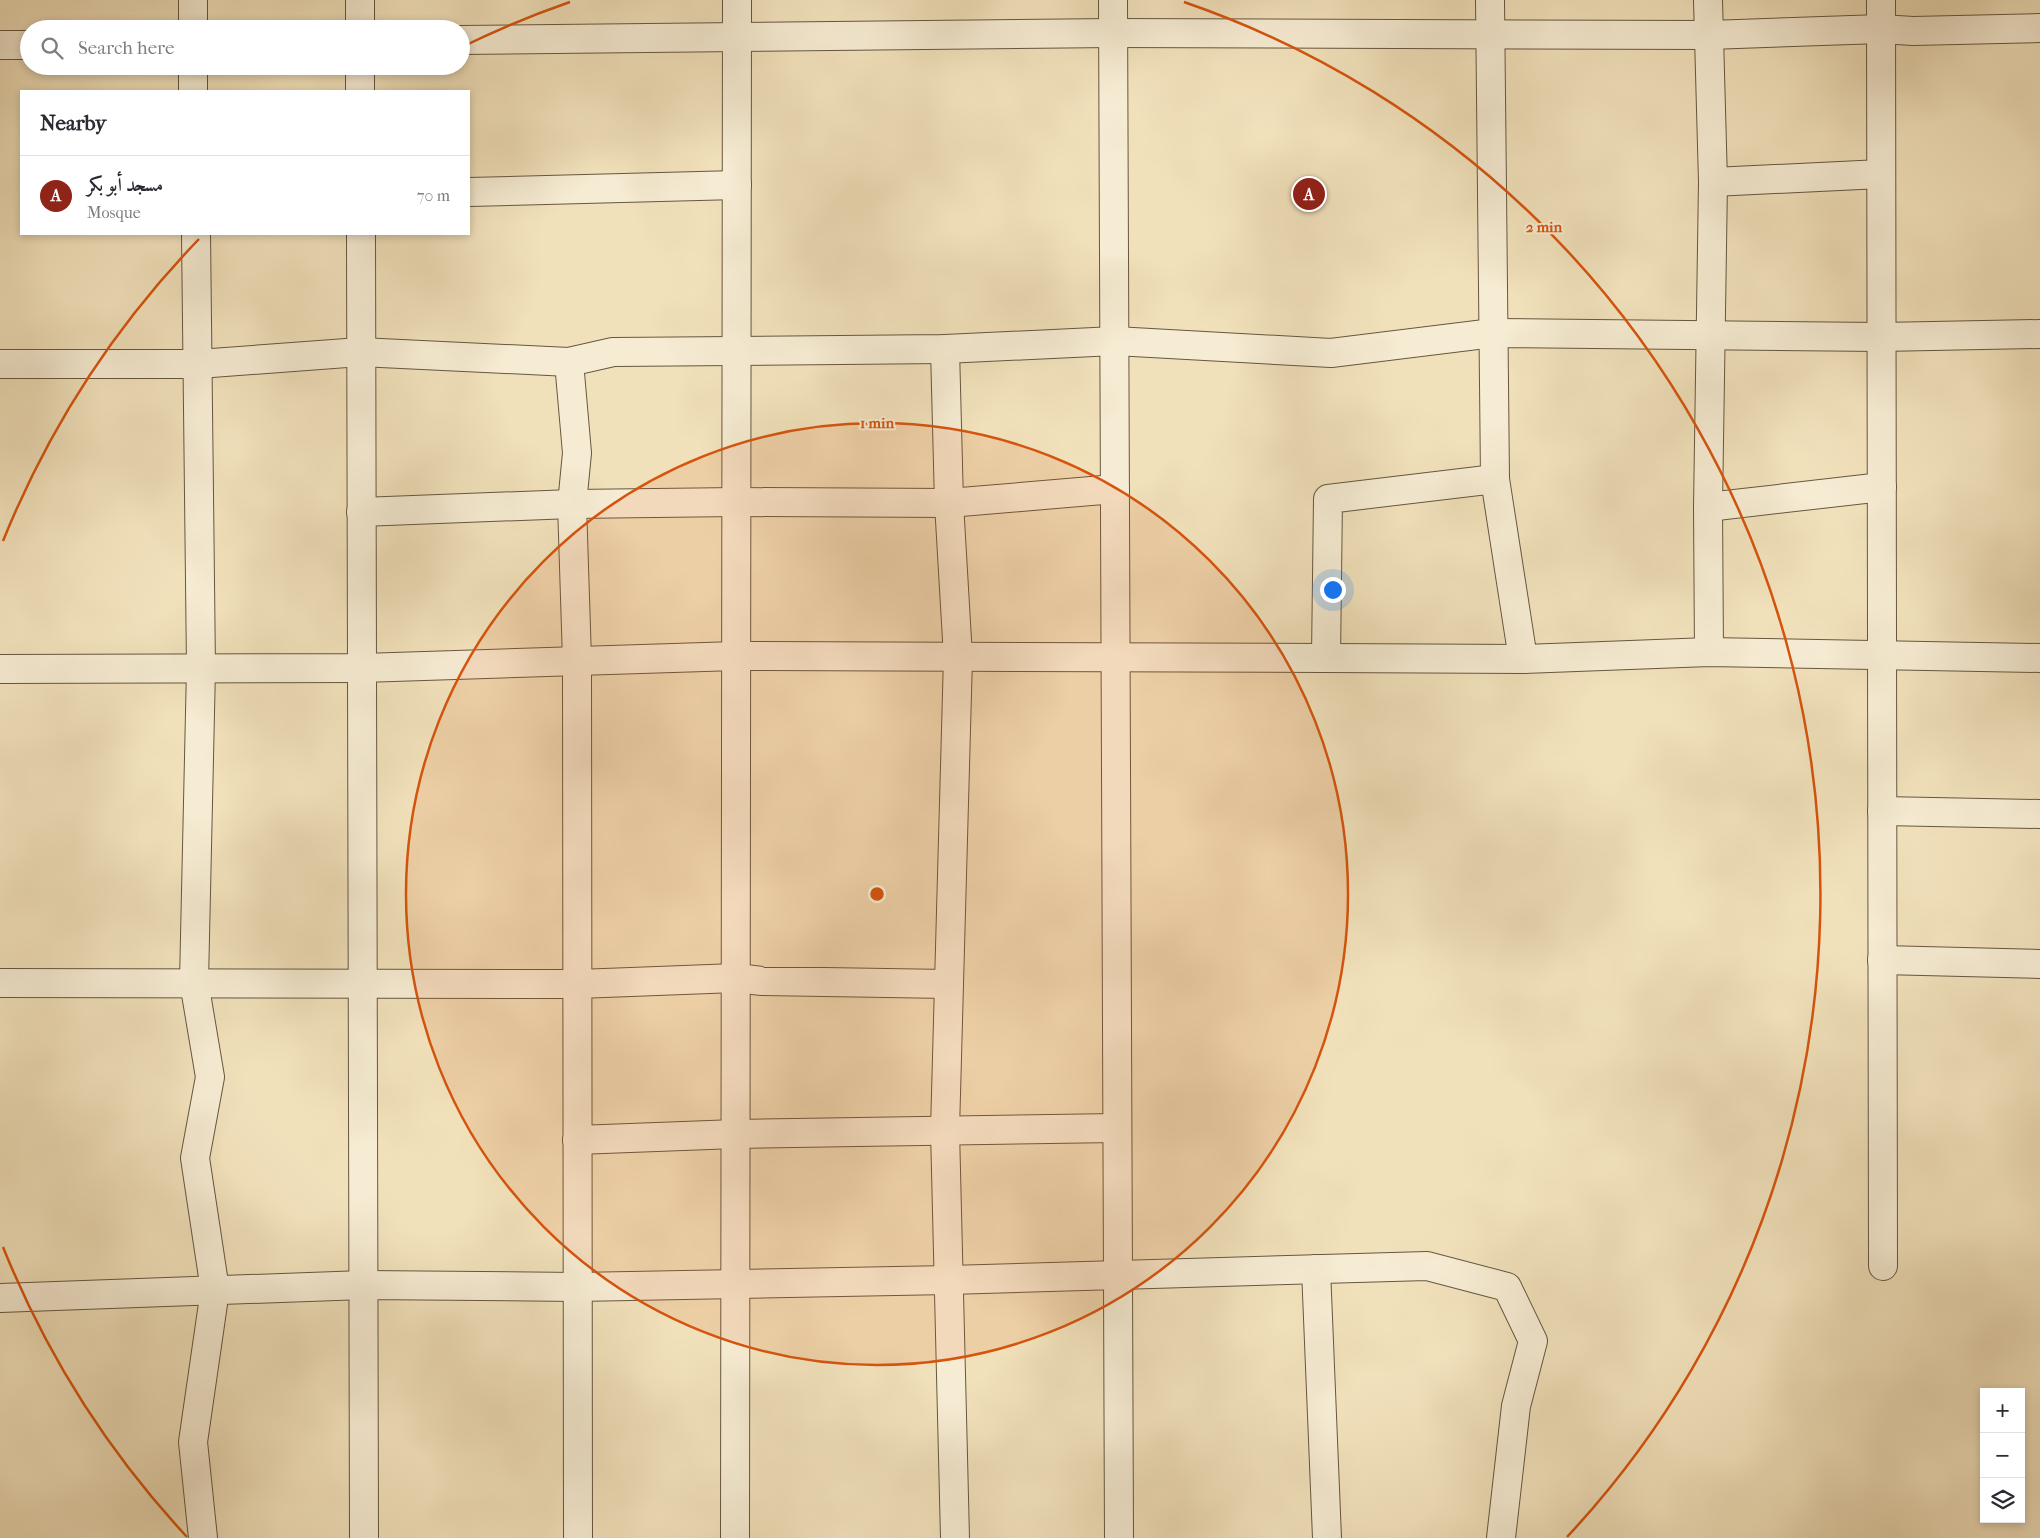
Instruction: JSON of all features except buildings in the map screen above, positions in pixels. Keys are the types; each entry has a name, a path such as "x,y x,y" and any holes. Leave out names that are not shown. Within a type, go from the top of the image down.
{"street":[{"path":"193,0 193,20"},
{"path":"360,0 360,20"},
{"path":"735,1538 737,0"},
{"path":"1113,0 1119,1538"},
{"path":"1490,0 1495,479 1523,659"},
{"path":"1708,0 1713,182 1708,507 1709,652"},
{"path":"1881,0 1883,1266"},
{"path":"470,40 1113,33 1708,35 1881,29 1912,31 2040,28"},
{"path":"0,45 20,45"},
{"path":"193,75 193,90"},
{"path":"360,75 360,90"},
{"path":"1713,182 1881,174"},
{"path":"470,192 737,185"},
{"path":"196,235 201,668 194,982 210,1077 195,1158 215,1290 193,1442 203,1538"},
{"path":"361,235 364,1538"},
{"path":"0,364 198,364 360,352 569,362 613,352 945,349 1115,341 1331,354 1493,334 1881,337 2040,334"},
{"path":"945,349 949,504 958,657 944,1130 955,1538"},
{"path":"569,362 578,453 572,504 577,660 578,1538"},
{"path":"1326,658 1328,499 1495,479"},
{"path":"1708,507 1882,487"},
{"path":"361,512 572,504 737,502 949,504 1115,489"},
{"path":"0,669 362,668 736,656 1523,659 1709,652 2040,658"},
{"path":"1882,811 2040,814"},
{"path":"1882,960 2040,964"},
{"path":"0,983 578,984 736,978 762,981 948,984"},
{"path":"577,1140 736,1134 1117,1128"},
{"path":"0,1298 364,1285 577,1287 736,1282 949,1280 1427,1266 1507,1287 1533,1341 1516,1406 1501,1538"},
{"path":"1316,1269 1327,1538"}],"place":[{"name":"مسجد أبو بكر","path":"1309,194"}]}
